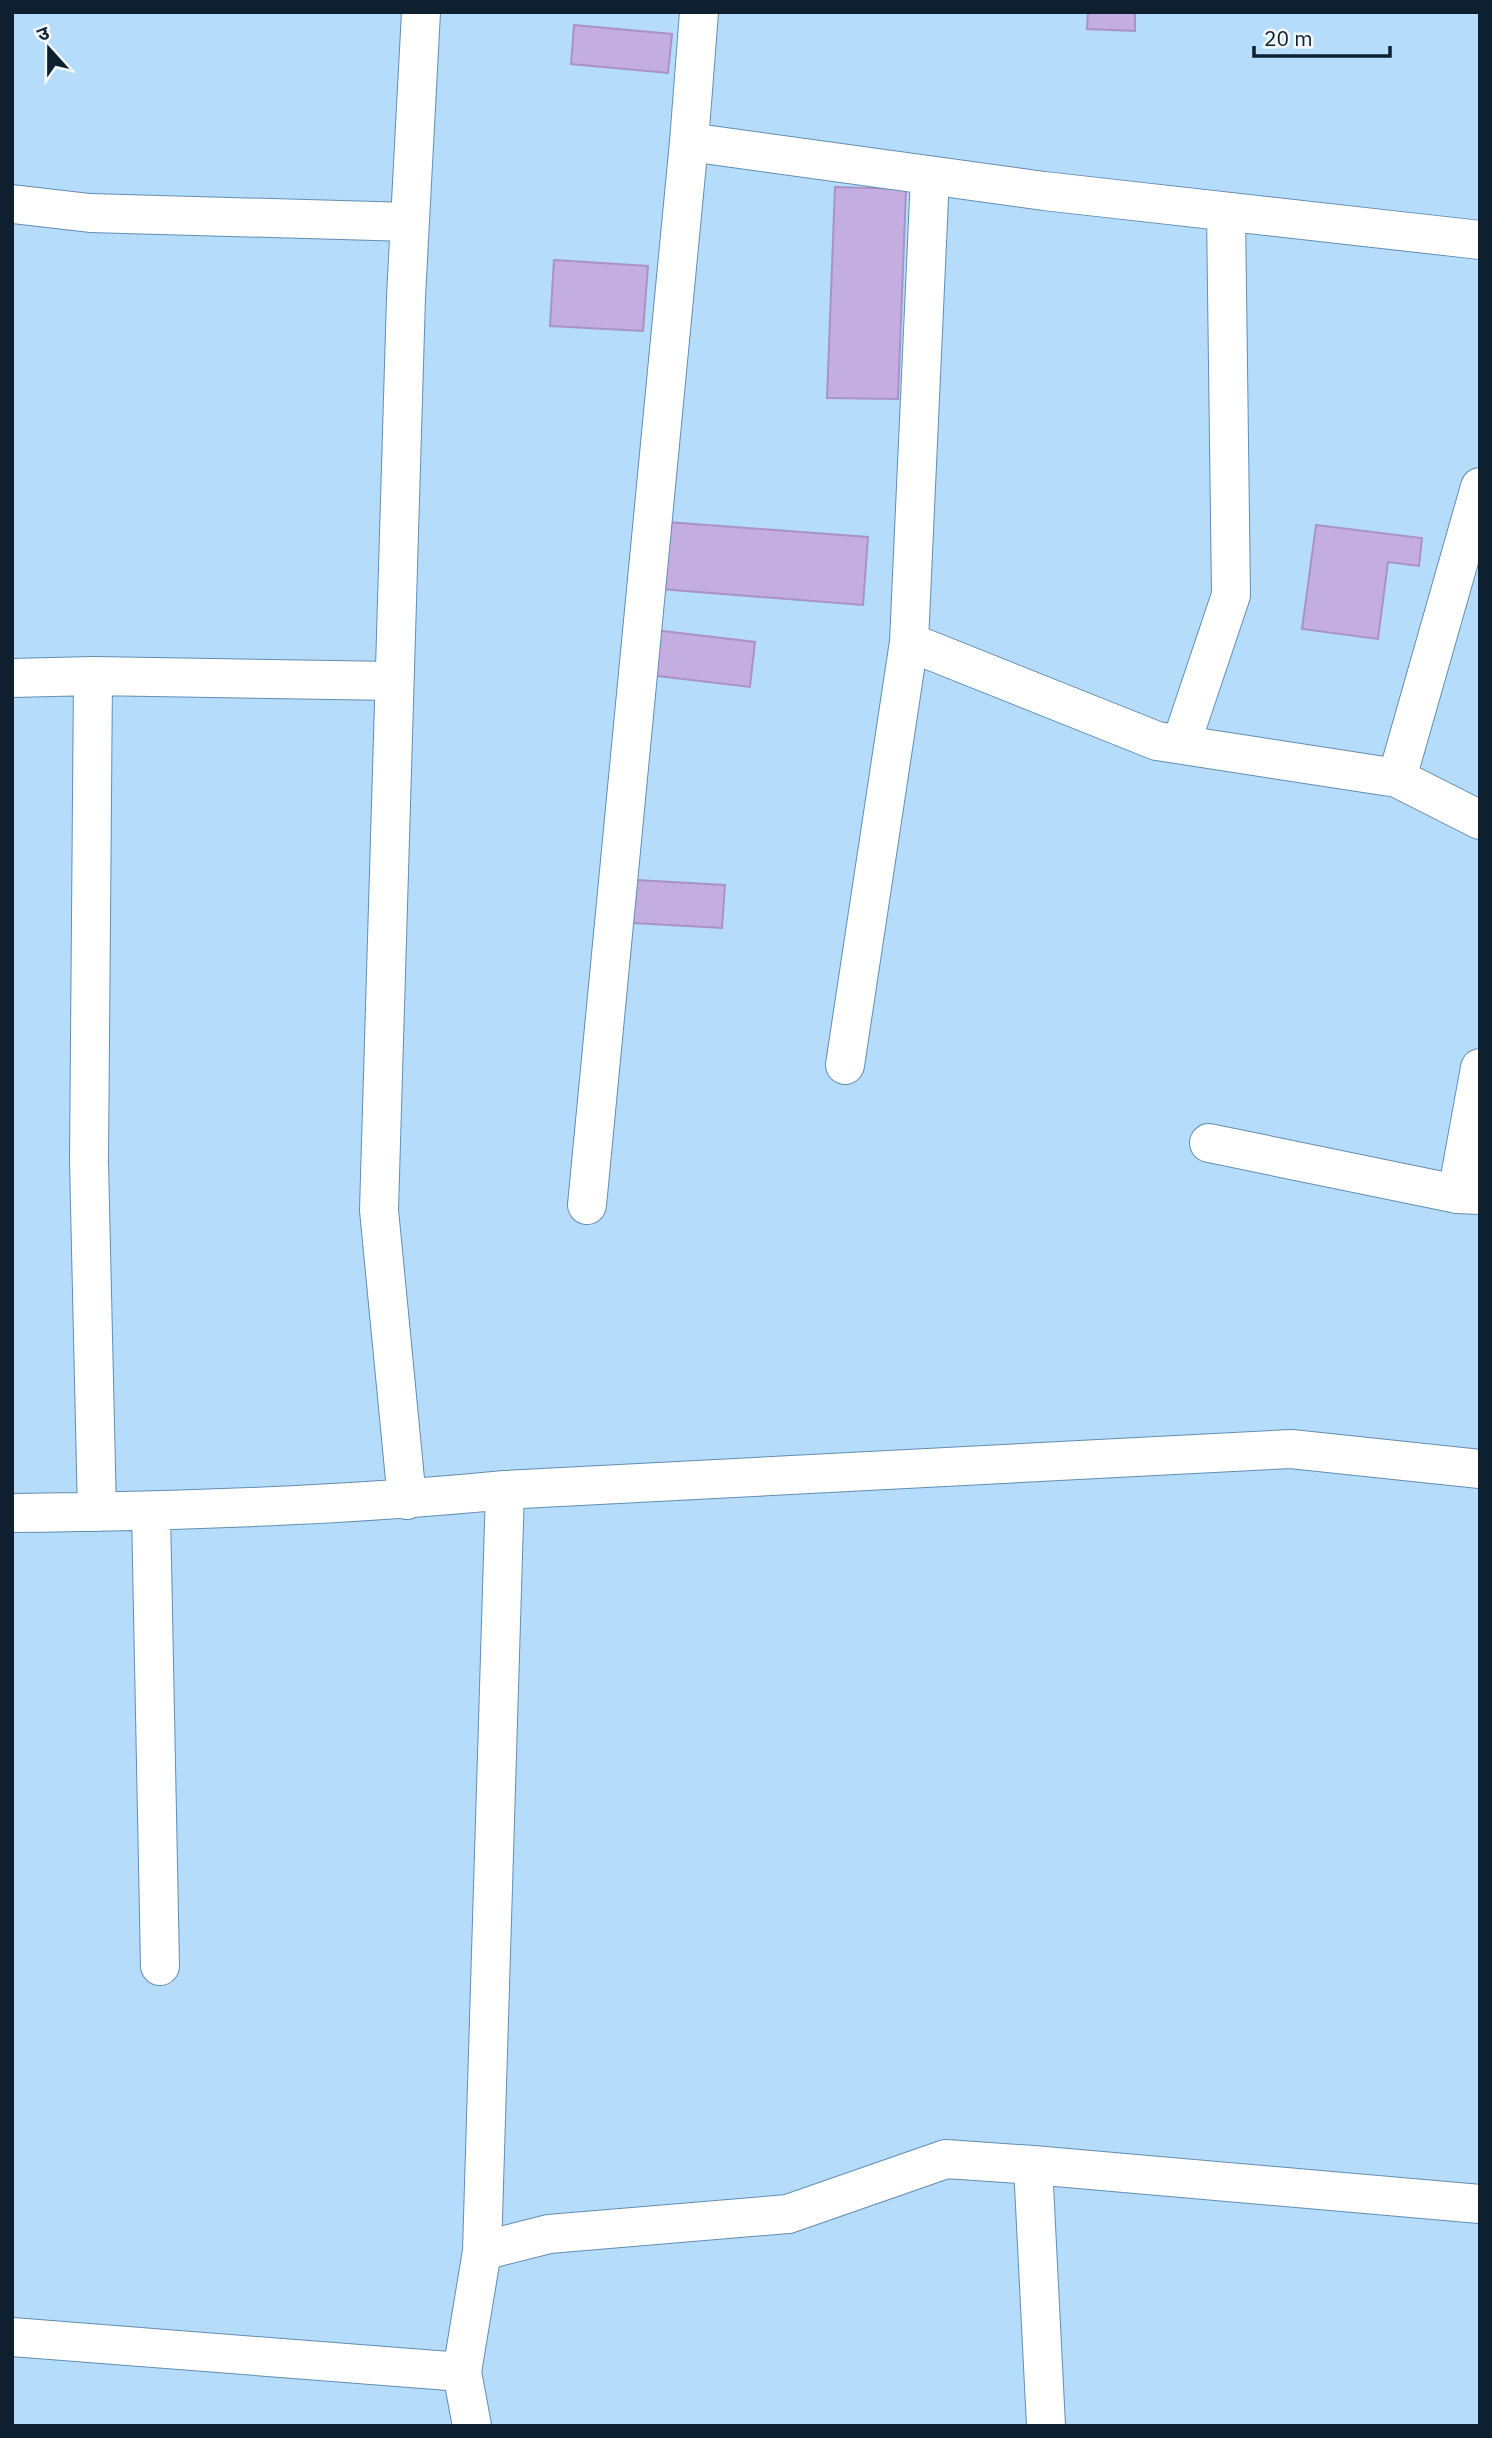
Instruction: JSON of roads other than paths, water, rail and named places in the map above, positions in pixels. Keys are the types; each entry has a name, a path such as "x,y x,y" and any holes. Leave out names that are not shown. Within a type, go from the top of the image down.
{"street":[{"path":"407,1500 379,1210 410,222 421,12"},
{"path":"587,1205 689,142 699,12"},
{"path":"689,142 1044,191 1480,240"},
{"path":"845,1065 909,642 930,176"},
{"path":"12,204 90,213 410,222"},
{"path":"1181,744 1231,595 1226,212"},
{"path":"1397,778 1480,487"},
{"path":"909,642 1157,741 1397,778 1480,820"},
{"path":"93,676 89,1161 97,1512"},
{"path":"12,677 394,681"},
{"path":"1209,1143 1468,1195 1480,1068"},
{"path":"12,1513 151,1511 407,1500 505,1490 1291,1449 1480,1469"},
{"path":"472,2426 462,2372 482,2252 505,1490"},
{"path":"151,1511 160,1966"},
{"path":"482,2252 549,2234 788,2214 946,2159 1480,2204"},
{"path":"1033,2165 1046,2426"},
{"path":"12,2337 462,2372"}]}
